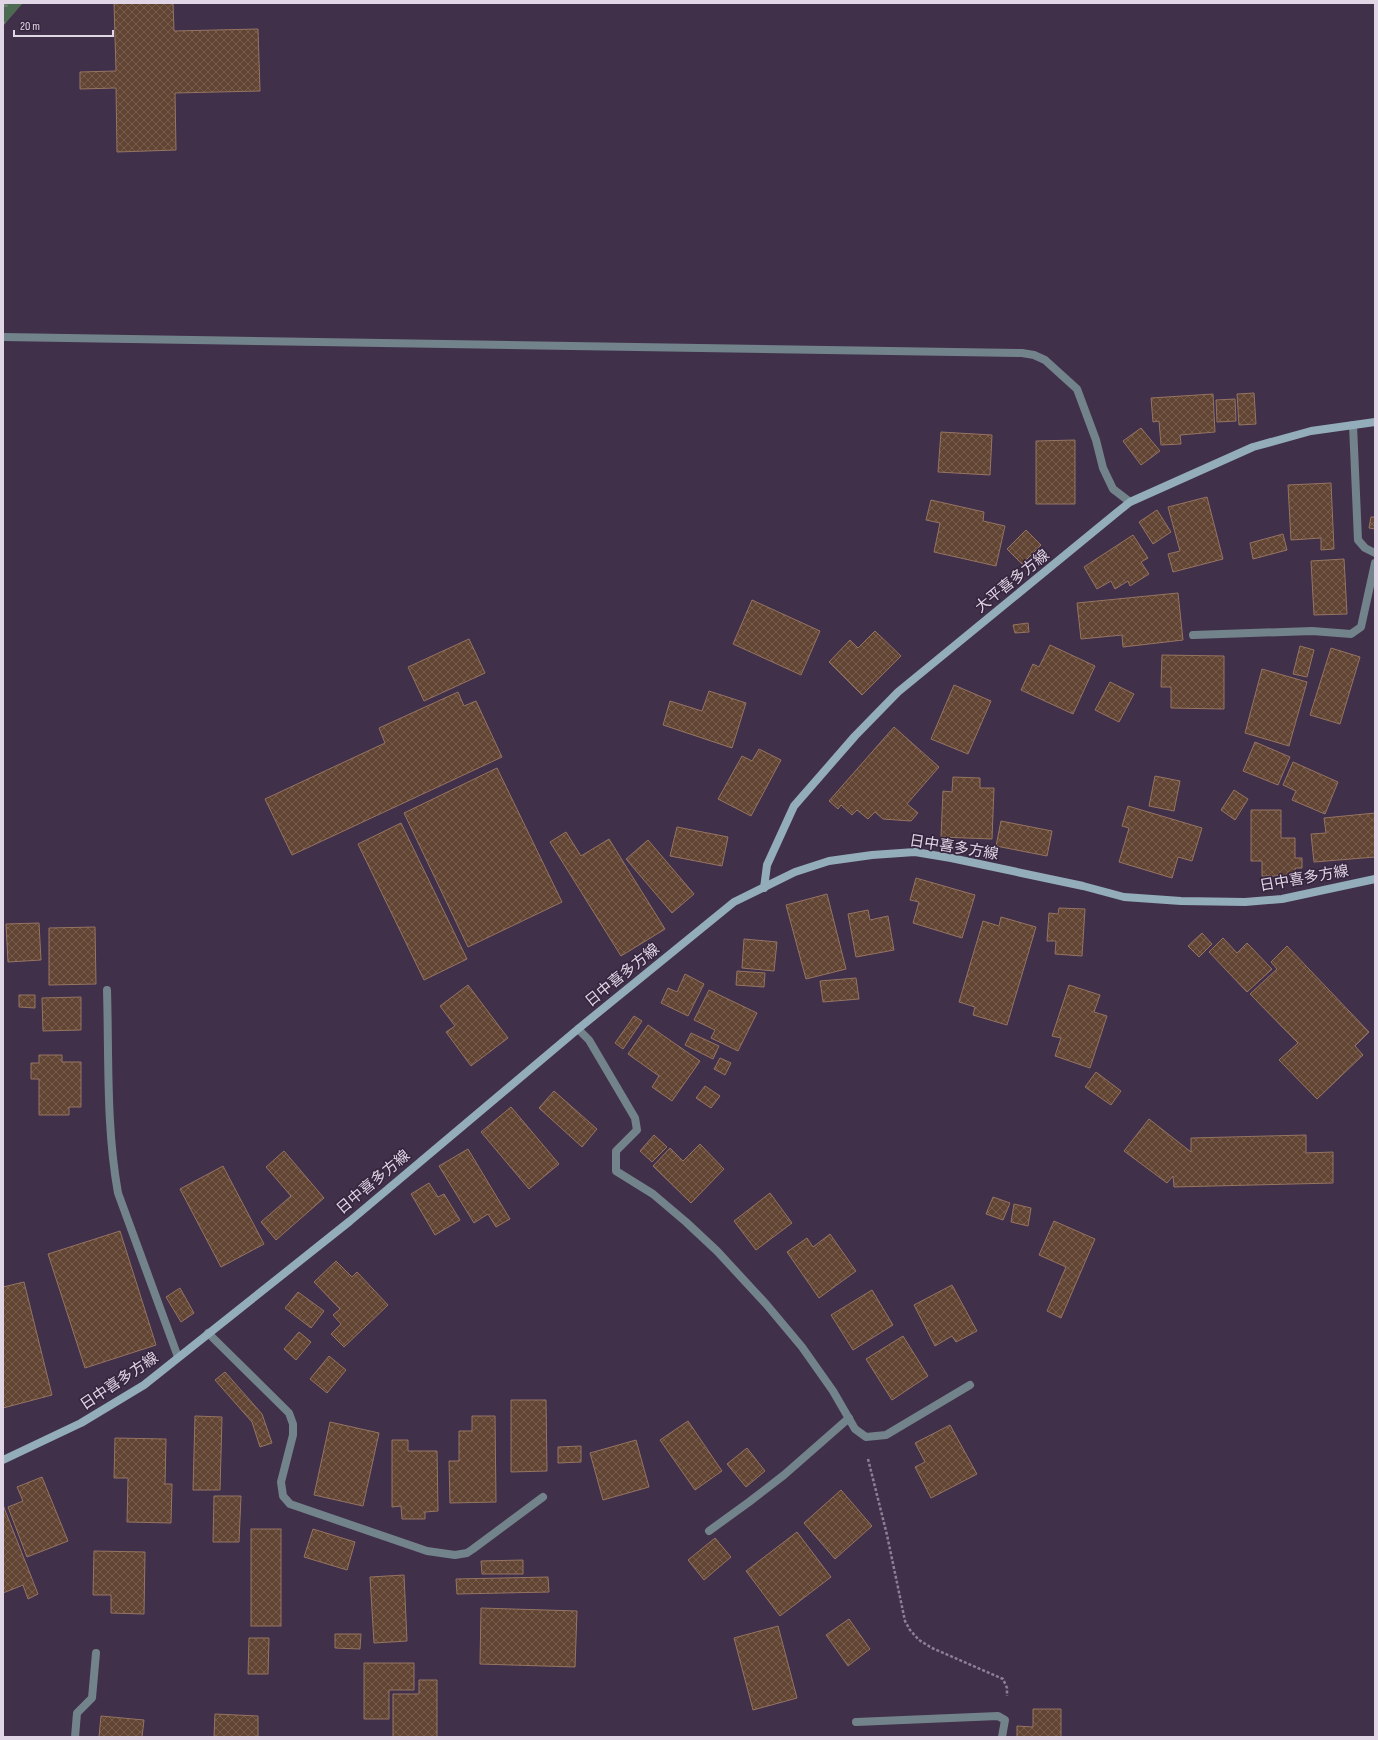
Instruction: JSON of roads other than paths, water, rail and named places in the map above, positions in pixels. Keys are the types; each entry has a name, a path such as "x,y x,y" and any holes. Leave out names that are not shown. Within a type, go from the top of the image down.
{"main road":[{"name":"大平喜多方線","path":"764,888 767,865 794,806 855,736 898,692 1130,502 1253,447 1311,431 1375,422"},
{"name":"日中喜多方線","path":"3,1460 81,1423 112,1406 144,1385 350,1221 578,1029 734,902 794,872 829,861 872,855 915,852 1083,886 1124,897 1181,901 1245,902 1282,899 1375,879"}],"street":[{"path":"3,336 1034,354 1046,360 1078,389 1096,440 1103,468 1113,489 1130,502"},
{"path":"1353,425 1358,540 1365,548 1375,553"},
{"path":"1193,635 1312,631 1351,634 1361,627 1375,563"},
{"path":"107,990 111,1116 114,1169 118,1193 178,1357"},
{"path":"578,1029 589,1040 635,1118 637,1130 616,1151 616,1171 653,1194 686,1222 747,1283 802,1347 833,1391 855,1429 866,1437 886,1435 970,1385"},
{"path":"208,1333 289,1413 293,1424 293,1435 280,1482 283,1496 290,1504 427,1551 455,1555 467,1553 473,1550 543,1497"},
{"path":"708,1531 784,1475 849,1418"},
{"path":"74,1737 77,1712 92,1698 96,1653"},
{"path":"856,1722 998,1716 1005,1720 1002,1737"}]}
